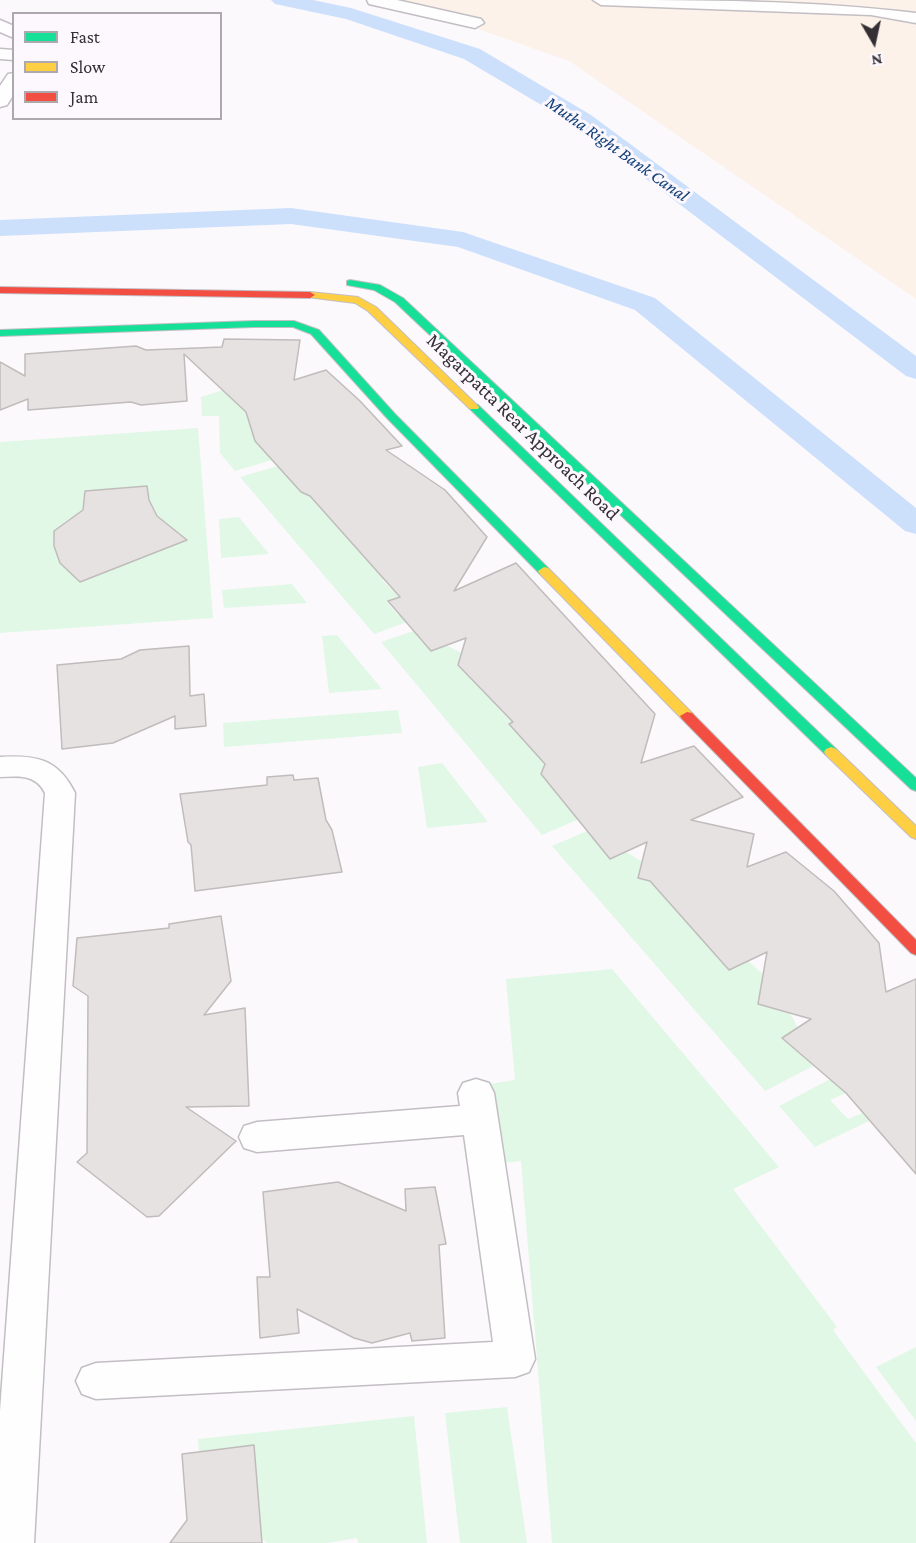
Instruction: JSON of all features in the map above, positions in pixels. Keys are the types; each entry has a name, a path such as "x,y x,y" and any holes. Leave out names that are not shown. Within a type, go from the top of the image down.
{"street":[{"path":"375,0 475,23"},
{"path":"601,0 875,5 916,18"},
{"path":"0,100 12,81"},
{"name":"Magarpatta Rear Approach Road","path":"331,280 377,287 399,300 916,786"},
{"name":"Magarpatta Rear Approach Road","path":"0,290 324,295 358,300 381,317 916,834"},
{"path":"0,333 254,324 294,324 315,332 391,416 916,949"},
{"path":"0,767 21,765 39,770 54,779 60,793 12,1366 12,1543"},
{"path":"96,1381 514,1359 478,1106 257,1137"}],"shaded area":[{"path":"385,0 916,0 916,299 569,61 407,4"}],"green space":[{"path":"226,389 248,403 286,456 235,471 220,453 219,416 202,416 201,397"},
{"path":"198,428 213,618 0,633 0,442"},
{"path":"291,462 318,499 394,558 382,580 400,597 387,602 398,615 424,605 432,613 374,634 240,477"},
{"path":"239,517 269,554 221,558 219,519"},
{"path":"292,584 307,603 224,608 222,590"},
{"path":"440,622 421,640 431,651 446,645 462,653 458,667 490,674 540,731 556,793 569,809 581,804 591,814 542,835 381,642"},
{"path":"337,635 382,689 329,693 322,636"},
{"path":"398,710 402,733 224,747 223,723"},
{"path":"442,763 488,822 427,828 418,767"},
{"path":"601,825 612,837 597,844 610,859 626,852 686,888 729,970 748,961 763,974 758,1004 790,1013 798,1028 825,1060 765,1091 552,846"},
{"path":"612,969 779,1167 733,1189 837,1327 833,1330 916,1443 916,1543 552,1543 521,1161 504,1163 490,1084 515,1080 506,979"},
{"path":"838,1075 853,1090 830,1100 848,1119 862,1113 869,1121 815,1147 779,1106"},
{"path":"916,1347 916,1421 876,1367"},
{"path":"507,1407 527,1543 460,1543 445,1413"},
{"path":"414,1416 427,1543 358,1543 357,1538 327,1543 267,1543 233,1513 232,1502 259,1499 254,1446 199,1452 198,1439"}],"building":[{"path":"224,339 300,340 294,380 326,370 360,401 402,446 386,450 445,490 487,537 454,591 516,563 655,714 641,763 694,746 743,797 691,820 754,834 747,867 786,852 834,891 879,943 886,992 916,979 916,1174 846,1093 782,1038 811,1019 758,1004 767,952 729,970 650,881 638,878 647,842 610,859 541,774 545,764 509,724 513,722 458,665 466,638 431,651 388,601 400,597 310,496 301,492 255,441 246,412 184,354 187,401 141,405 131,402 28,410 28,399 0,410 0,362 25,376 25,354 136,346 146,350 222,347"},
{"path":"147,486 149,500 157,516 187,540 80,582 60,563 54,546 54,531 83,510 85,491"},
{"path":"189,646 190,696 204,694 206,726 175,729 175,716 113,743 62,749 57,665 121,659 140,650"},
{"path":"293,775 294,780 318,778 326,820 332,830 342,872 195,891 191,845 188,842 180,794 267,785 267,777"},
{"path":"221,916 231,981 204,1015 245,1008 249,1106 186,1107 236,1141 159,1216 147,1217 77,1162 87,1153 88,996 73,986 77,938 169,928 169,924"},
{"path":"338,1182 406,1211 405,1189 435,1187 446,1244 439,1245 445,1338 412,1341 410,1333 372,1343 354,1338 297,1309 299,1333 260,1338 257,1277 270,1277 263,1192"},
{"path":"254,1445 262,1543 170,1543 187,1520 182,1454"}],"waterway":[{"name":"Mutha Right Bank Canal","path":"282,0 351,14 472,54 583,120 916,370"},
{"path":"0,228 291,216 463,240 645,304 916,524"}],"traffic: fast":[{"path":"350,283 377,287 399,300 916,786"},
{"path":"0,333 254,324 294,324 315,332 391,416 544,571"},
{"path":"474,407 831,752"}],"traffic: slow":[{"path":"310,295 358,300 372,309 474,407"},
{"path":"544,571 687,716"},
{"path":"831,752 916,834"}],"traffic: jam":[{"path":"0,290 310,295"},
{"path":"687,716 916,949"}]}
